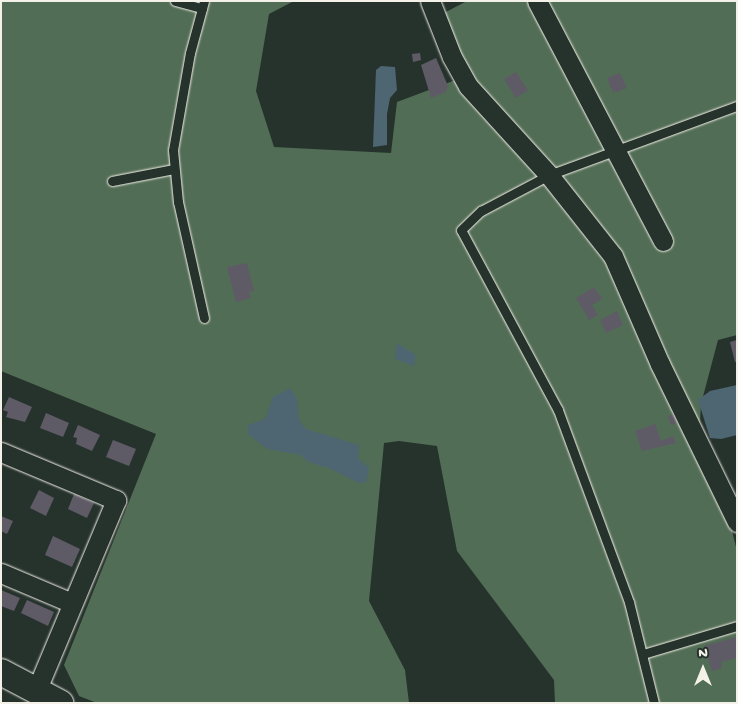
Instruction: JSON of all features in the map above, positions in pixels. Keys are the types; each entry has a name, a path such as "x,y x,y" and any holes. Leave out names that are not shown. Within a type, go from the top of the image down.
{"street":[{"path":"430,1 452,57 468,86 549,175 613,256 660,364 737,522"},
{"path":"537,1 617,148 663,241"},
{"path":"1,452 116,500 36,691"},
{"path":"1,573 72,603"},
{"path":"1,672 60,703"}],"lane":[{"path":"175,1 203,5 181,100 174,169 204,318"},
{"path":"654,703 643,654 609,543 558,410 461,230 481,211 549,175 617,148 737,106"},
{"path":"112,181 174,169"},
{"path":"643,654 737,626"}],"green space":[{"path":"1,1 294,1 269,14 256,91 274,147 391,153 397,102 469,75 442,14 467,1 737,1 737,335 718,340 701,404 698,457 730,523 737,551 737,703 555,703 554,680 457,551 437,446 399,441 384,443 369,601 405,670 409,703 97,703 79,696 64,665 156,434 1,371"}],"water":[{"path":"381,66 395,67 397,90 390,98 387,114 387,145 373,147 376,70"},
{"path":"397,343 416,355 414,366 395,359"},
{"path":"737,385 737,435 721,439 710,438 698,400 710,391"},
{"path":"290,388 297,399 299,420 306,429 359,445 358,458 369,468 366,482 359,483 329,468 308,462 301,455 267,449 248,434 248,425 265,419 273,397"}],"building":[{"path":"420,53 421,60 413,62 412,54"},
{"path":"436,58 448,86 446,92 431,98 421,65"},
{"path":"516,72 528,90 516,98 504,79"},
{"path":"620,73 627,88 613,93 607,78"},
{"path":"247,263 254,291 249,292 251,298 236,302 227,267"},
{"path":"594,287 602,299 592,305 598,315 589,320 576,298"},
{"path":"617,311 623,325 606,333 600,320"},
{"path":"737,340 737,362 735,362 730,342"},
{"path":"9,397 32,407 25,422 6,417 8,412 3,410"},
{"path":"46,413 69,423 63,437 40,428"},
{"path":"674,414 677,423 671,425 668,416"},
{"path":"655,424 661,441 673,436 676,443 642,451 635,431"},
{"path":"78,425 100,435 92,451 76,444 77,438 73,437"},
{"path":"113,440 136,449 129,466 106,457"},
{"path":"39,490 54,498 46,516 30,508"},
{"path":"74,494 94,503 87,518 68,509"},
{"path":"1,516 13,521 7,534 1,531"},
{"path":"53,536 80,549 72,567 45,555"},
{"path":"1,590 20,598 14,611 1,606"},
{"path":"27,600 54,612 48,626 21,613"},
{"path":"737,637 737,658 721,662 722,668 712,671 704,646"}]}
